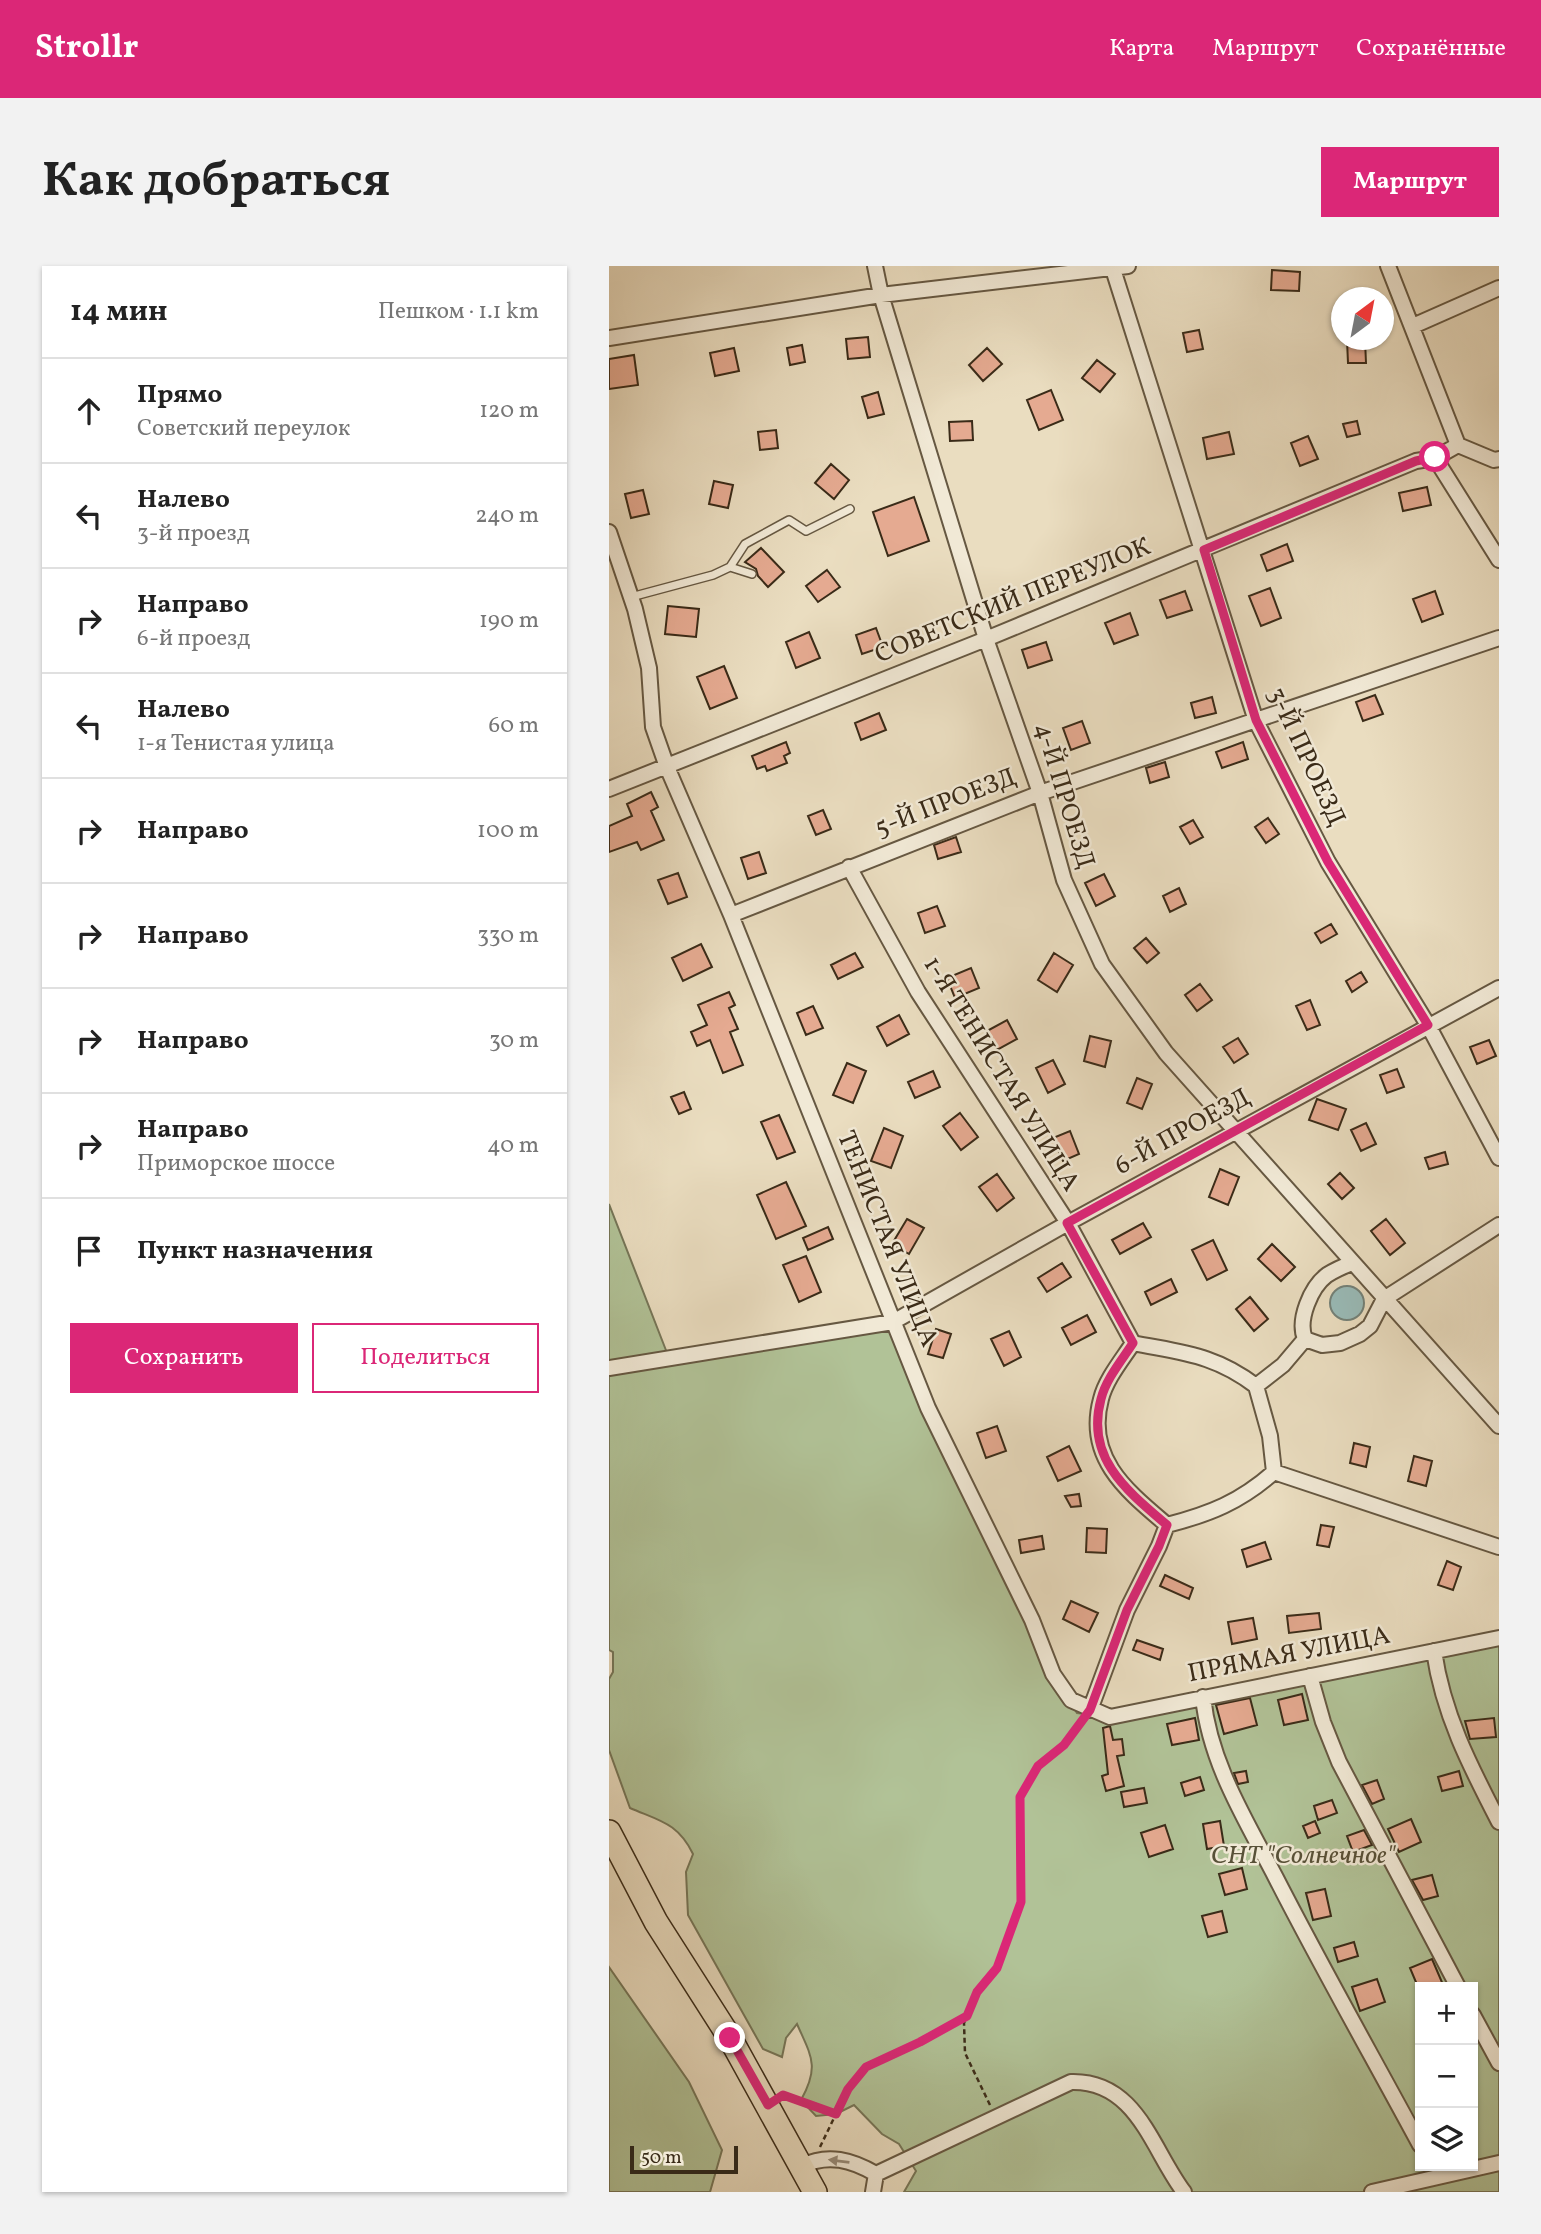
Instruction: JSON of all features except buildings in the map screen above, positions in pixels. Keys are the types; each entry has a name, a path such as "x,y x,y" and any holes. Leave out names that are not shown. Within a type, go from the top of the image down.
{"main road":[{"path":"609,1832 656,1922 730,2038 768,2105 808,2163 815,2192"}],"street":[{"name":"4-Й ПРОЕЗД","path":"875,266 881,295 986,639 1040,793 1064,880 1102,964 1166,1053 1352,1263"},
{"path":"609,338 881,295 1128,266"},
{"path":"1388,266 1458,445 1494,460 1499,459"},
{"name":"3-Й ПРОЕЗД","path":"1112,267 1256,720 1328,862 1428,1025 1499,1158"},
{"path":"1413,326 1499,288"},
{"name":"СОВЕТСКИЙ ПЕРЕУЛОК","path":"609,789 986,639 1416,461 1435,457 1458,445"},
{"path":"1435,457 1499,560"},
{"name":"ТЕНИСТАЯ УЛИЦА","path":"609,532 631,597 649,668 653,727 667,767 731,915 928,1408 1032,1620 1053,1674 1071,1700 1090,1710"},
{"name":"5-Й ПРОЕЗД","path":"731,915 1040,793 1499,638"},
{"name":"1-Я ТЕНИСТАЯ УЛИЦА","path":"849,867 918,992 1067,1223 1133,1343"},
{"name":"6-Й ПРОЕЗД","path":"893,1322 1067,1223 1499,988"},
{"path":"1499,1225 1384,1299 1370,1326 1360,1334 1340,1343 1322,1345 1305,1339 1301,1331 1307,1304 1315,1288 1326,1276 1352,1263 1384,1299 1499,1426"},
{"path":"609,1368 893,1322"},
{"path":"1256,1385 1283,1365 1305,1339"},
{"path":"1167,1525 1133,1496 1106,1463 1098,1430 1101,1398 1133,1343 1192,1353 1219,1362 1256,1385 1270,1436 1274,1472"},
{"path":"1167,1525 1201,1517 1233,1503 1274,1472"},
{"path":"1274,1472 1499,1547"},
{"path":"1090,1710 1127,1610 1167,1525"},
{"name":"ПРЯМАЯ УЛИЦА","path":"1090,1710 1110,1717 1499,1638"},
{"path":"1434,1651 1442,1698 1455,1734 1499,1822"},
{"path":"1310,1676 1323,1723 1339,1762 1455,1982"},
{"path":"1203,1697 1205,1716 1219,1768 1415,2136"},
{"path":"1478,2024 1499,2063"},
{"path":"876,2174 1071,2082 1087,2082 1110,2092 1132,2109 1149,2130 1174,2179 1184,2192"},
{"path":"808,2163 841,2159 859,2164 876,2174"},
{"path":"1478,2166 1499,2163"},
{"path":"1372,2192 1434,2171"},
{"path":"873,2192 876,2174"}],"lane":[{"path":"631,597 713,575 730,567 745,544 789,520 806,531 850,509"},
{"path":"730,567 752,574"}],"path":[{"path":"996,2117 965,2053 964,2023 977,1992 997,1968 1021,1902 1020,1797 1038,1766 1064,1745 1090,1710"},
{"path":"808,2163 848,2089 866,2067 967,2016"},
{"path":"768,2105 783,2095 836,2114"}],"green space":[{"name":"СНТ \"Солнечное\"","path":"609,1204 669,1358 881,1324 898,1334 1053,1674 1077,1713 1110,1717 1499,1638 1499,2192 904,2192 916,2171 899,2144 882,2134 854,2105 836,2114 816,2116 801,2100 812,2069 809,2053 797,2024 786,2038 782,2057 763,2049 688,1915 686,1872 693,1854 674,1829 630,1808 609,1750 609,1679 613,1672 613,1652 609,1650"},
{"path":"609,1967 689,2082 722,2150 710,2192 609,2192"}],"water":[{"path":"1347,1286 1359,1291 1364,1303 1359,1315 1347,1320 1335,1315 1330,1303 1335,1291"}],"route":[{"path":"730,2038 768,2105 783,2095 836,2114 848,2089 866,2067 967,2016 977,1992 997,1968 1021,1902 1020,1797 1038,1766 1064,1745 1090,1710 1127,1610 1167,1525 1133,1496 1106,1463 1098,1430 1101,1398 1133,1343 1067,1223 1428,1025 1328,862 1256,720 1204,550 1416,461 1435,457"}]}
